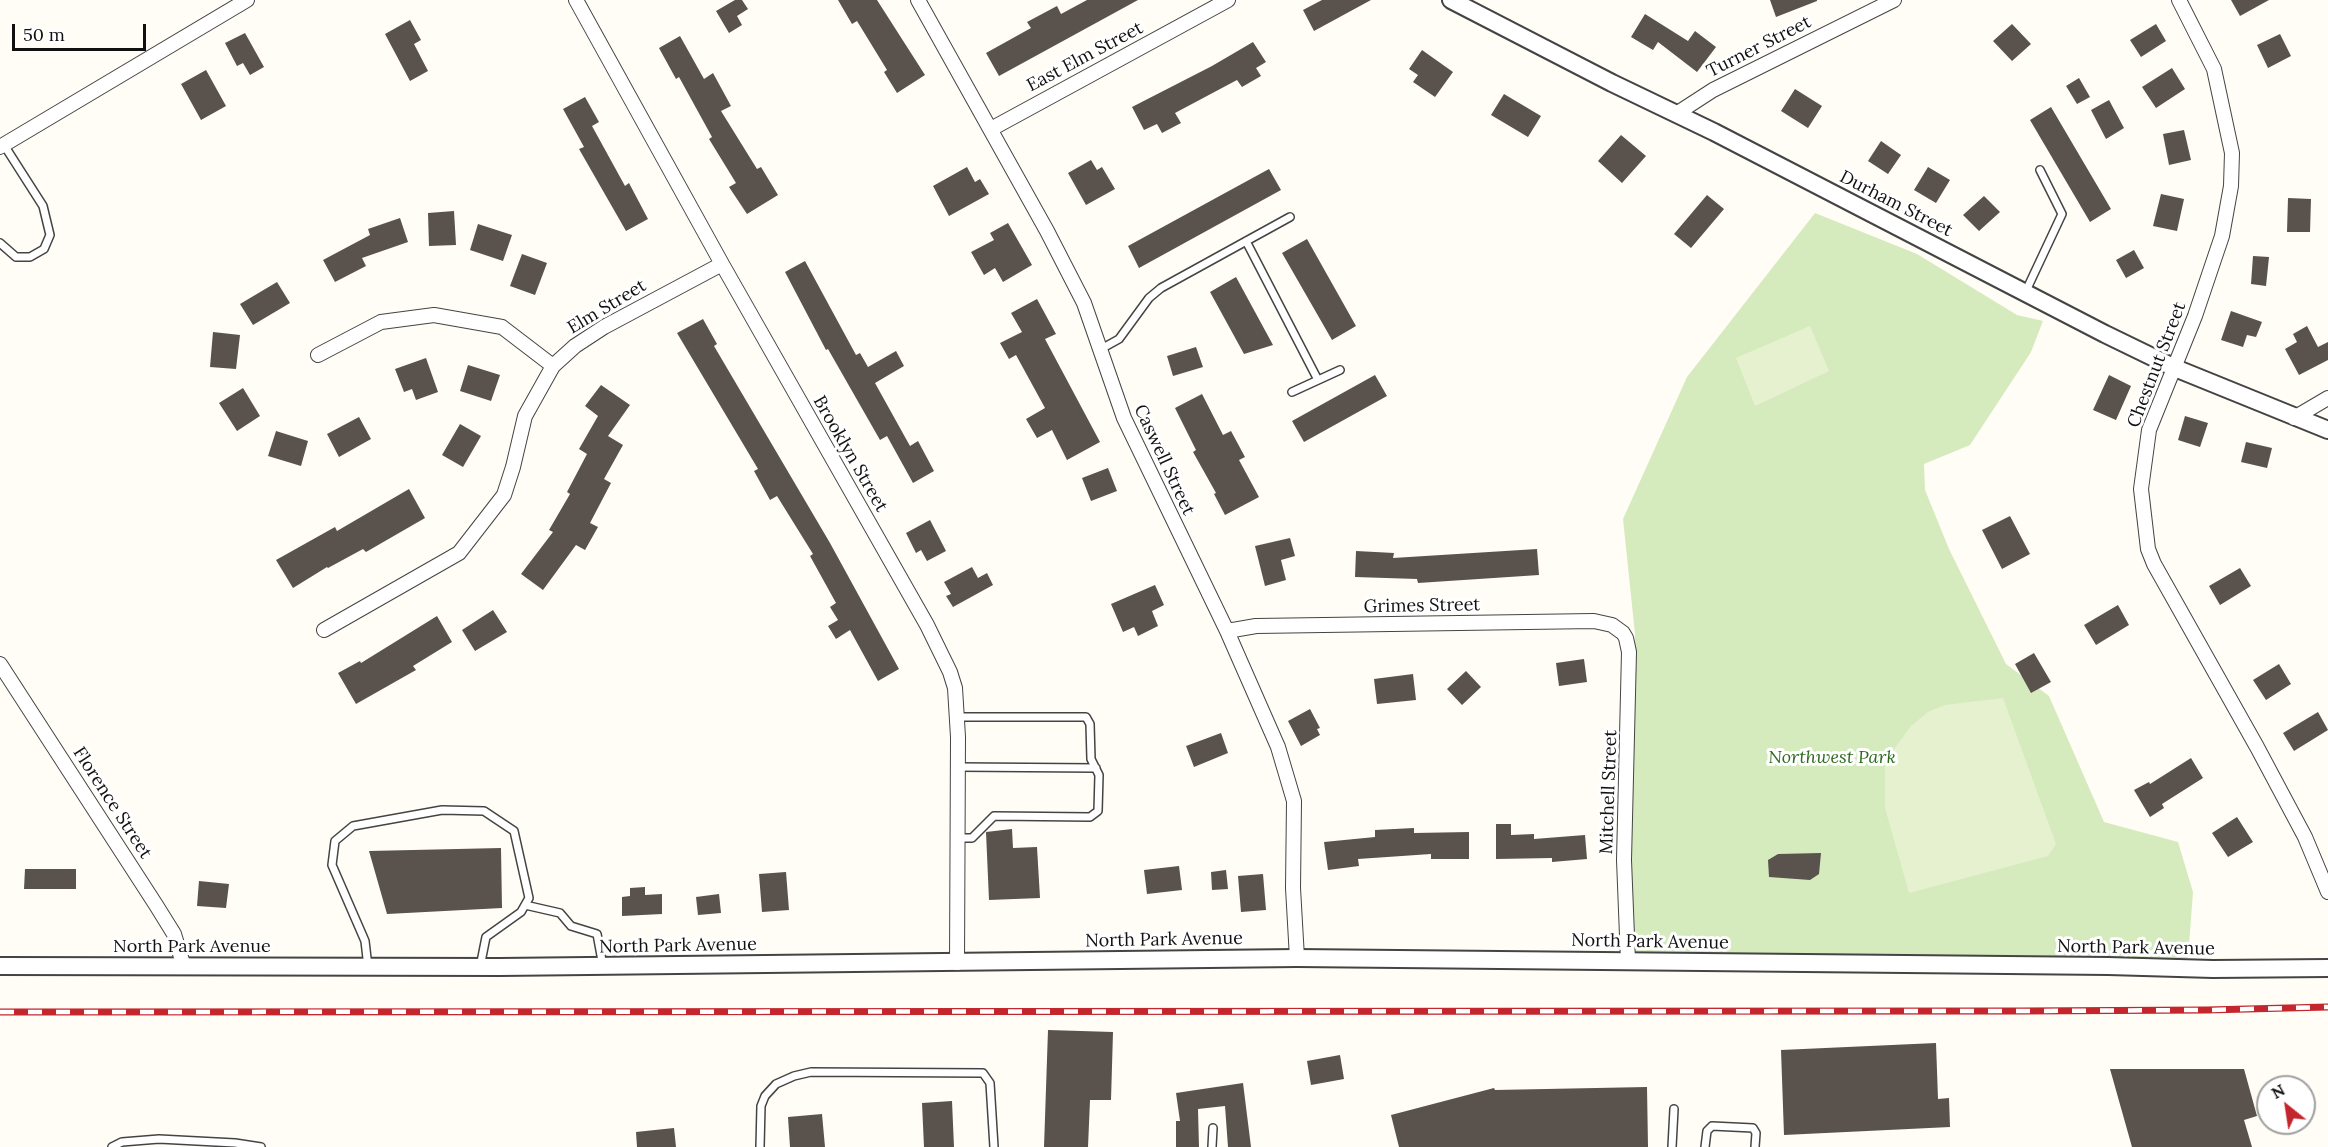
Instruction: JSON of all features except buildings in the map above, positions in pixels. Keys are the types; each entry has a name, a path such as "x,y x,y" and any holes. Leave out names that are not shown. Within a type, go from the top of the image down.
{"street":[{"path":"2,146 247,0"},
{"name":"Brooklyn Street","path":"576,0 722,264 927,625 950,672 955,688 957,717 957,963"},
{"name":"Caswell Street","path":"918,0 991,129 1084,303 1124,418 1227,631 1278,747 1294,801 1293,888 1297,958"},
{"name":"East Elm Street","path":"991,129 1228,0"},
{"name":"Durham Street","path":"1451,0 2175,368 2328,430"},
{"name":"Turner Street","path":"1676,114 1713,90 1894,0"},
{"name":"Chestnut Street","path":"2179,0 2214,69 2232,153 2231,186 2222,236 2195,316 2149,430 2141,489 2148,549 2154,564 2294,817 2328,892"},
{"name":"Elm Street","path":"324,630 459,553 504,495 525,416 553,366 575,346 604,327 722,264"},
{"path":"318,355 381,321 434,315 502,327 553,366"},
{"path":"2294,418 2328,398"},
{"name":"Grimes Street","path":"1227,631 1256,626 1594,621 1616,628"},
{"name":"Mitchell Street","path":"1616,628 1626,638 1629,652 1624,860 1628,961"},
{"name":"Florence Street","path":"0,664 174,934 184,967"},
{"name":"North Park Avenue","path":"0,966 480,967 1297,958 2213,969 2328,968"}],"lane":[{"path":"0,243 16,257 30,257 44,249 50,235 43,206 2,146"},
{"path":"2025,292 2062,214 2040,170"},
{"path":"1101,349 1119,339 1149,298 1161,288 1290,217"},
{"path":"1246,241 1318,380"},
{"path":"1292,392 1340,370"},
{"path":"957,717 1086,717 1090,724 1091,759 1099,775 1098,811 1090,817 994,816 972,838 958,838"},
{"path":"958,767 1096,768"},
{"path":"368,967 365,941 332,865 336,841 353,826 442,810 484,811 514,831 530,898 521,912 486,937 480,967"},
{"path":"525,905 560,913 571,926 597,934 603,966"},
{"path":"760,1147 761,1106 765,1096 776,1084 811,1072 983,1073 990,1083 994,1147"},
{"path":"1672,1147 1674,1109"},
{"path":"1706,1147 1707,1131 1712,1126 1753,1128 1756,1133 1755,1147"},
{"path":"1212,1147 1213,1128"},
{"path":"112,1147 122,1142 159,1139 235,1143 261,1147"}],"green space":[{"name":"Northwest Park","path":"1815,213 1917,254 2017,315 2043,321 2031,352 1970,445 1924,464 1925,490 1949,549 2006,664 2049,696 2104,822 2178,842 2193,892 2188,958 2164,960 1662,955 1633,951 1630,863 1635,634 1623,519 1687,377"},
{"path":"1810,326 1829,371 1755,406 1736,358"},
{"path":"2003,698 2056,844 2048,856 1909,893 1885,808 1885,767 1892,752 1911,726 1928,712 1945,705"}],"railway":[{"path":"0,1012 2022,1011 2328,1007"}]}
